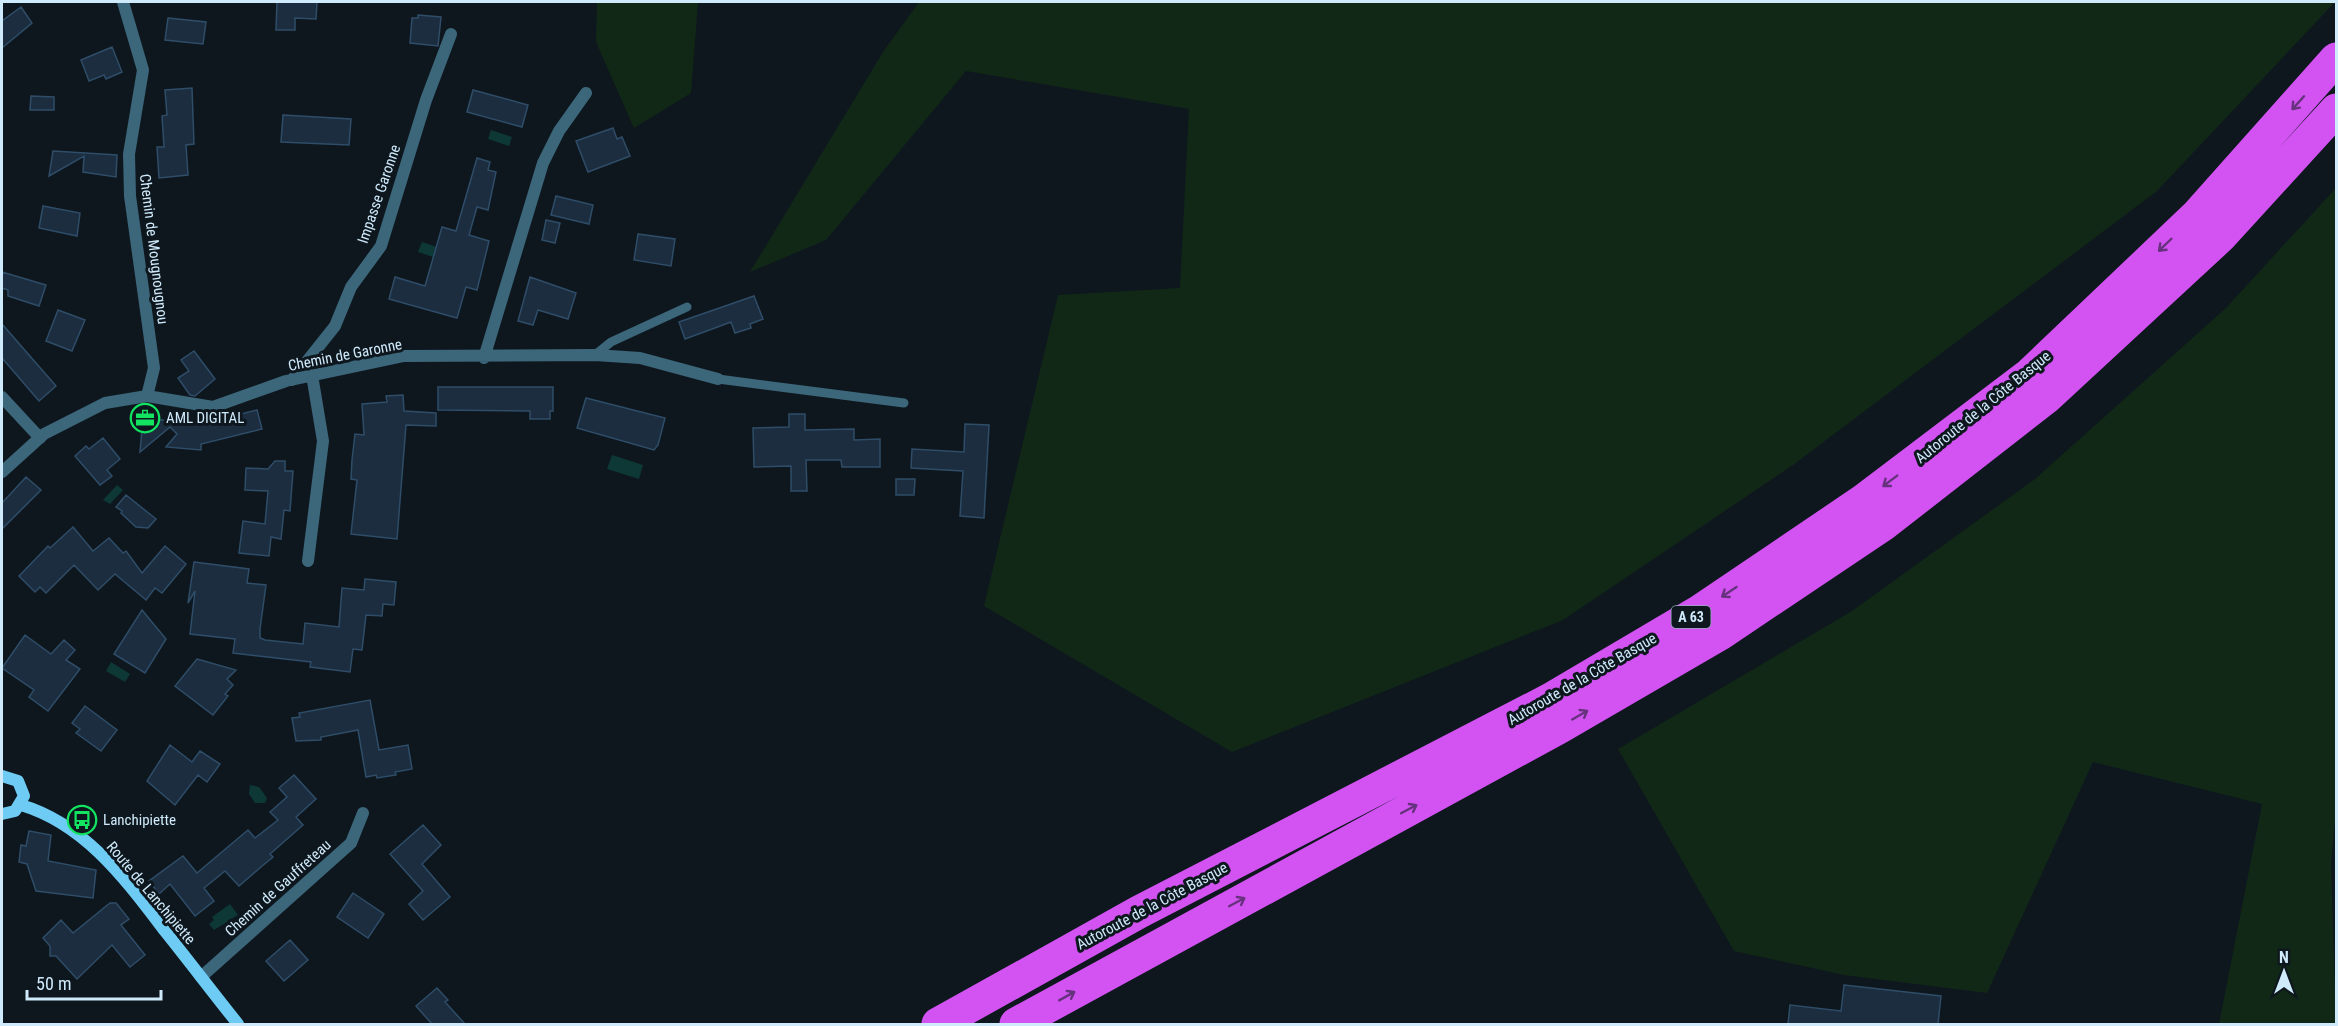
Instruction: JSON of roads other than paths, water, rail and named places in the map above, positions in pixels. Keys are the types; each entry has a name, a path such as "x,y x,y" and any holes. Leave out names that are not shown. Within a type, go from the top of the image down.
{"highway":[{"name":"Autoroute de la Côte Basque","path":"938,1024 1139,912 1551,699 1700,611 1864,501 2029,375 2197,215 2337,59"},
{"name":"Autoroute de la Côte Basque","path":"1016,1024 1560,727 1720,634 1884,524 2055,389 2221,236 2337,110"}],"street":[{"name":"Chemin de Mougnougnou","path":"123,2 143,70 129,154 130,196 154,369 147,396"},
{"name":"Impasse Garonne","path":"292,380 335,326 351,287 381,246 426,100 451,34"},
{"path":"484,358 543,163 559,131 586,93"},
{"name":"Chemin de Garonne","path":"2,472 39,438 105,403 147,396 213,407 292,380 404,356 484,358 595,355 640,358 718,380"},
{"path":"308,561 323,441 312,375"},
{"path":"2,397 39,438"},
{"path":"2,776 18,781 24,796 21,805 15,811 2,813"},
{"name":"Route de Lanchipiette","path":"21,805 43,812 80,836 107,860 238,1024"},
{"name":"Chemin de Gauffreteau","path":"201,977 351,843 363,813"}],"lane":[{"path":"595,355 611,342 687,307"},
{"path":"718,380 904,403"}],"place":[{"name":"AML DIGITAL","path":"145,418"},
{"name":"Lanchipiette","path":"82,820"}]}
